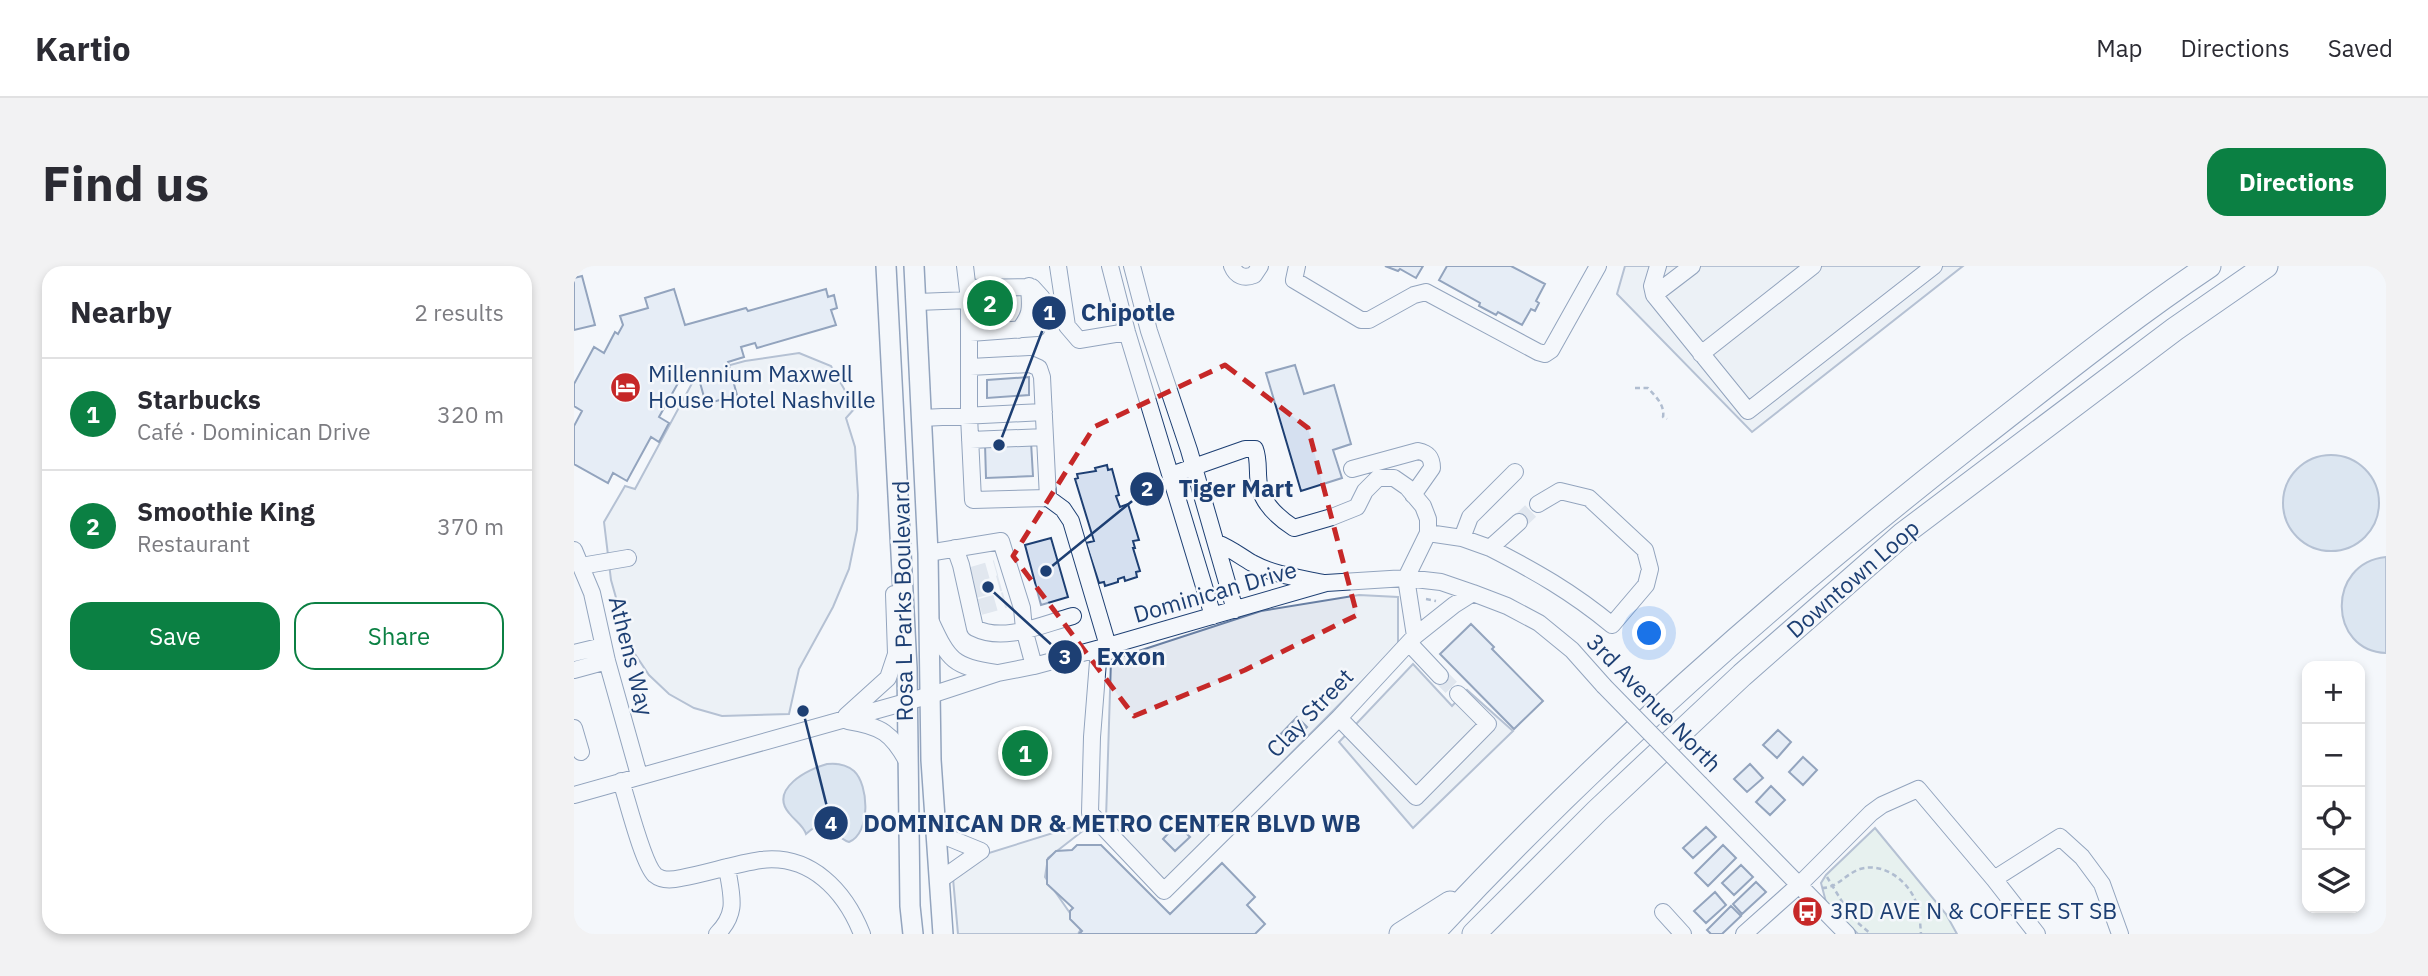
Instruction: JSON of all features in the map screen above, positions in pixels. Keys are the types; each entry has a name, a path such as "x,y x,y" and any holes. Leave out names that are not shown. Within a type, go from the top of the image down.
{"highway":[{"name":"Downtown Loop","path":"1432,934 1574,788 1713,659 1883,514 2144,309 2209,266"},
{"name":"Downtown Loop","path":"1474,934 1742,674 1903,534 2175,329 2266,266"},
{"path":"1490,934 1520,887"},
{"path":"1402,934 1474,889"}],"main road":[{"name":"Rosa L Parks Boulevard","path":"914,266 928,553 931,760 943,934"},
{"name":"Rosa L Parks Boulevard","path":"887,271 908,701 913,934"},
{"path":"887,271 904,345 908,399 922,418"}],"street":[{"path":"965,266 970,333 969,416 973,500 1048,498 1063,509 1070,521 1103,647"},
{"path":"1058,266 1067,326 1079,340 1127,332"},
{"path":"1110,266 1127,332 1213,616"},
{"path":"1132,266 1149,331 1191,458 1235,610"},
{"path":"1232,266 1236,273 1244,277 1254,275 1260,266"},
{"path":"1297,266 1294,280 1361,320 1369,320 1414,295 1426,292 1545,354 1550,350 1598,266"},
{"path":"1658,266 1652,286 1654,295 1748,411 1934,266"},
{"path":"1654,295 1692,266"},
{"path":"1702,354 1813,266"},
{"path":"1906,266 1917,279"},
{"path":"917,302 1029,286 1038,291 1042,298 1040,323 1037,328 970,333"},
{"path":"970,367 1030,364 1039,368 1042,377 1048,498"},
{"path":"922,418 1044,412"},
{"path":"970,440 1045,438"},
{"path":"1171,475 1191,458 1255,449 1259,460 1260,489 1278,518 1294,528 1357,507 1365,491 1378,478 1394,478 1423,506 1428,519 1428,533 1406,578 1412,640 1440,676"},
{"path":"1352,469 1418,451 1425,452 1432,462 1432,468 1413,495"},
{"path":"1462,538 1470,517 1515,472"},
{"path":"1428,533 1462,538 1490,548 1576,596 1612,625 1646,585 1650,569 1645,550 1589,498 1560,491 1538,504"},
{"path":"1490,548 1519,522"},
{"path":"928,553 1002,541 1004,574 1034,666"},
{"path":"1217,543 1253,564 1278,574 1326,583"},
{"path":"955,548 970,583 975,608 975,628 986,634 999,635 1073,616"},
{"name":"Athens Way","path":"574,550 592,593 605,654 639,775"},
{"path":"581,566 628,558"},
{"path":"842,720 888,678 896,654 893,578 902,561"},
{"name":"Dominican Drive","path":"574,795 931,695 998,673 1034,666 1326,583 1386,578"},
{"name":"3rd Avenue North","path":"1386,578 1441,582 1507,606 1539,623 1572,650 1847,934"},
{"name":"Clay Street","path":"1103,647 1092,737 1090,813 1164,891 1339,718 1412,640 1473,593"},
{"path":"929,618 944,649 953,660 964,667 998,673"},
{"path":"574,653 605,654"},
{"path":"574,664 605,654"},
{"path":"574,670 605,654"},
{"path":"1339,718 1416,797 1488,724 1458,694"},
{"path":"842,720 868,724 884,730 898,743 908,763"},
{"path":"574,728 581,752"},
{"path":"621,781 648,864 654,874 663,879 674,879 763,860 798,863 822,876 838,890 857,920 862,934"},
{"path":"1744,934 1800,884 1871,813 1882,805 1918,789 1994,879 2036,934"},
{"path":"937,833 981,851 940,880"},
{"path":"1994,879 2060,837 2082,857 2102,884 2120,934"},
{"path":"717,934 727,923 733,910 727,867"},
{"path":"1663,912 1683,934"}],"path":[{"path":"1635,388 1648,388 1660,402 1664,411 1663,417 1667,419"},
{"path":"1817,867 1827,877 1854,920 1871,934"},
{"path":"1832,888 1861,869 1869,867 1887,871 1902,881 1915,899 1921,934"}],"highlighted area":[{"path":"1225,365 1308,428 1357,615 1245,670 1134,716 1013,556 1094,427"}],"shaded area":[{"path":"1625,266 1963,266 1752,432 1617,294"},
{"path":"799,353 831,366 855,408 846,418 855,447 858,495 857,530 849,569 833,607 799,669 789,714 722,716 694,708 669,694 649,675 635,654 611,580 604,522 625,486 635,489 697,374 745,361"},
{"path":"1359,595 1398,597 1398,645 1164,882 1106,819 1111,660 1261,611"},
{"path":"1413,664 1452,706 1467,690 1513,731 1413,828 1339,742"},
{"path":"1098,819 1048,858 1045,877 1081,929 1078,934 958,934 952,867 960,862"},
{"path":"1875,828 1946,914 1957,934 1858,934 1826,902 1821,883 1826,875"}],"water":[{"path":"2322,455 2340,455 2358,463 2371,476 2379,494 2376,522 2358,543 2340,551 2322,551 2304,543 2291,530 2283,512 2283,494 2291,476 2304,463"},
{"path":"2386,557 2386,653 2367,649 2353,638 2345,623 2342,606 2344,589 2353,574 2366,563"},
{"path":"827,764 841,764 851,769 863,787 864,819 856,837 849,842 826,825 814,827 806,834 784,804 787,788 793,781 810,770"}],"building":[{"path":"1385,266 1423,266 1416,278 1400,269 1398,271"},
{"path":"1447,266 1511,266 1545,284 1536,301 1539,303 1535,311 1531,309 1522,325 1498,312 1496,315 1479,306 1480,303 1439,280"},
{"path":"582,276 595,325 574,330 574,278"},
{"name":"Millennium Maxwell House Hotel Nashville","path":"674,289 685,325 826,289 828,297 834,295 837,308 831,310 836,325 757,348 755,343 741,347 744,357 728,362 737,395 706,404 697,372 682,376 659,417 669,423 659,442 651,437 627,481 613,473 608,483 574,464 574,426 582,411 574,406 574,384 594,347 604,353 615,332 618,334 623,325 620,316 648,308 645,298"},
{"path":"1005,293 1005,312 978,313 978,294"},
{"path":"1295,365 1304,394 1334,385 1351,444 1333,450 1342,478 1301,491 1266,373"},
{"path":"1029,377 1029,395 987,398 987,380"},
{"path":"1031,442 1033,476 986,478 985,444"},
{"path":"1107,465 1108,470 1112,469 1120,507 1128,504 1139,540 1133,541 1133,548 1140,571 1136,572 1137,577 1125,581 1124,577 1105,586 1104,582 1099,583 1086,543 1094,541 1075,479 1078,478 1077,474 1096,471 1095,468"},
{"path":"1051,538 1068,597 1041,605 1025,545"},
{"path":"1471,624 1543,701 1514,729 1440,654"},
{"path":"1297,717 1307,727 1287,747 1277,738"},
{"path":"1778,730 1791,742 1777,758 1763,745"},
{"path":"1030,733 1035,774 1020,776 1015,763 1018,763 1014,734"},
{"path":"1803,757 1817,770 1803,785 1789,772"},
{"path":"1750,764 1763,778 1747,792 1734,779"},
{"path":"1771,786 1785,800 1770,815 1756,802"},
{"path":"1177,824 1190,837 1175,851 1163,839"},
{"path":"1706,827 1716,837 1693,858 1683,848"},
{"path":"1077,845 1101,845 1170,914 1222,863 1255,897 1247,905 1265,924 1255,934 1079,934 1082,931 1070,919 1070,911 1073,908 1047,884 1047,860 1056,851 1072,850"},
{"path":"1723,845 1736,858 1708,886 1695,873"},
{"path":"1741,865 1753,877 1734,895 1722,883"},
{"path":"1756,882 1766,892 1742,914 1733,904"},
{"path":"1715,892 1726,905 1706,923 1694,911"},
{"path":"1731,906 1741,916 1722,934 1711,934 1707,930"}],"tunnel":[{"path":"1519,522 1538,504"},
{"path":"972,575 996,568"},
{"path":"975,590 1000,583"},
{"path":"980,607 1005,600"},
{"path":"1440,676 1458,694"}],"place":[{"name":"Smoothie King","path":"990,303"},
{"name":"Millennium Maxwell House Hotel Nashville","path":"625,387"},
{"name":"Chipotle","path":"999,445"},
{"name":"Tiger Mart","path":"1046,571"},
{"name":"Exxon","path":"988,587"},
{"name":"DOMINICAN DR & METRO CENTER BLVD WB","path":"803,711"},
{"name":"Starbucks","path":"1025,753"},
{"name":"3RD AVE N & COFFEE ST SB","path":"1807,911"}]}
